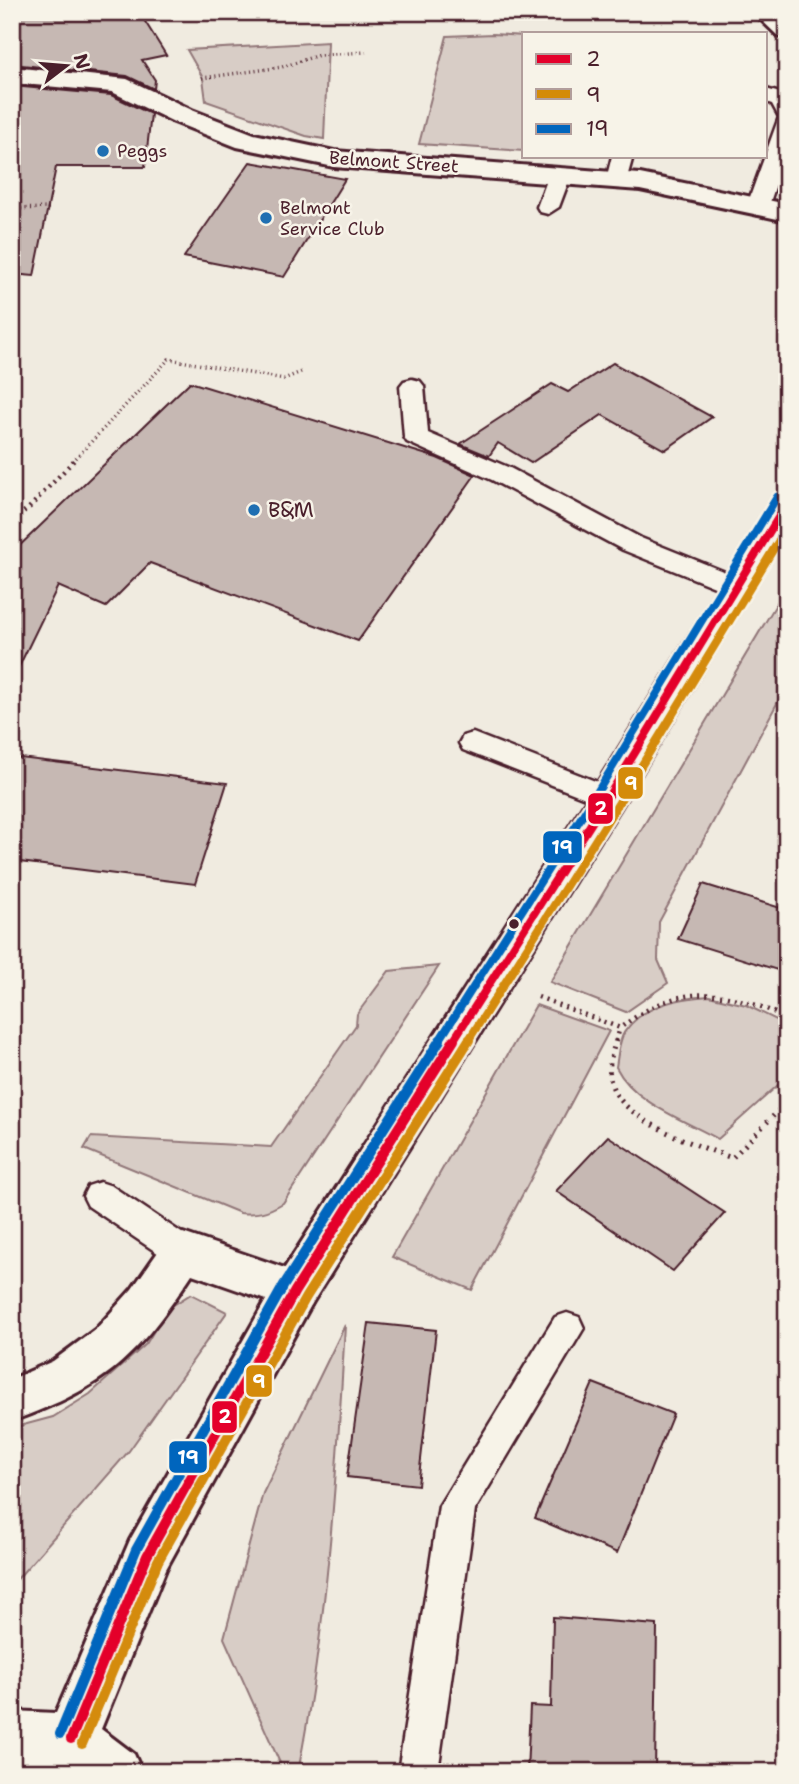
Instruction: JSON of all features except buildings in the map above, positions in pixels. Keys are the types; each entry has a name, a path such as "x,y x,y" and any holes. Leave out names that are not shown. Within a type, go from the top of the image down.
{"main road":[{"name":"Belmont Street","path":"12,75 118,85 247,141 288,151 334,159 560,175 619,168 757,208 787,213"},
{"path":"71,1739 147,1556 295,1291 608,797 787,503"},
{"path":"12,1400 47,1390 101,1357 143,1310 183,1252 295,1291"},
{"path":"12,1737 71,1739 116,1772"}],"lane":[{"path":"768,96 780,100 787,114"},
{"path":"757,208 787,120"},
{"path":"548,207 560,175"},
{"path":"412,386 416,437 501,474 632,544 736,586"},
{"path":"473,743 608,797"},
{"path":"100,1196 183,1252"},
{"path":"418,1772 457,1506 567,1328"}],"path":[{"path":"118,85 250,73 282,67 319,55 366,52"},
{"path":"12,209 49,208"},
{"path":"12,520 29,508 169,359 284,379 301,372"},
{"path":"491,980 620,1028"},
{"path":"787,1018 743,999 702,990 655,1002 620,1028 609,1072 614,1092 639,1114 681,1140 732,1158 787,1102"}],"shaded area":[{"path":"447,36 522,36 522,151 419,144"},
{"path":"328,42 324,139 306,136 206,101 203,78 187,50"},
{"path":"787,586 787,692 781,696 659,922 658,960 668,983 626,1012 550,982"},
{"path":"439,966 283,1203 278,1206 257,1213 240,1213 84,1149 91,1137 271,1147 356,1025 357,1014 389,971"},
{"path":"709,996 746,1005 787,1025 787,1077 718,1139 647,1101 624,1080 616,1067 624,1033 643,1014 653,1008 686,998"},
{"path":"536,1005 609,1031 472,1290 392,1257"},
{"path":"191,1294 227,1312 129,1451 12,1585 12,1428 53,1417 90,1394 146,1344 167,1309"},
{"path":"345,1325 324,1605 298,1772 284,1772 224,1638 263,1493"}],"transit line":[{"name":"19","path":"60,1734 136,1550 284,1285 598,791 777,497"},
{"name":"2","path":"71,1739 147,1556 295,1291 608,797 787,503"},
{"name":"9","path":"82,1744 158,1561 306,1297 618,804 787,527"}],"place":[{"name":"Peggs","path":"103,151"},
{"name":"Belmont Service Club","path":"266,218"},
{"name":"B&M","path":"254,510"}]}
